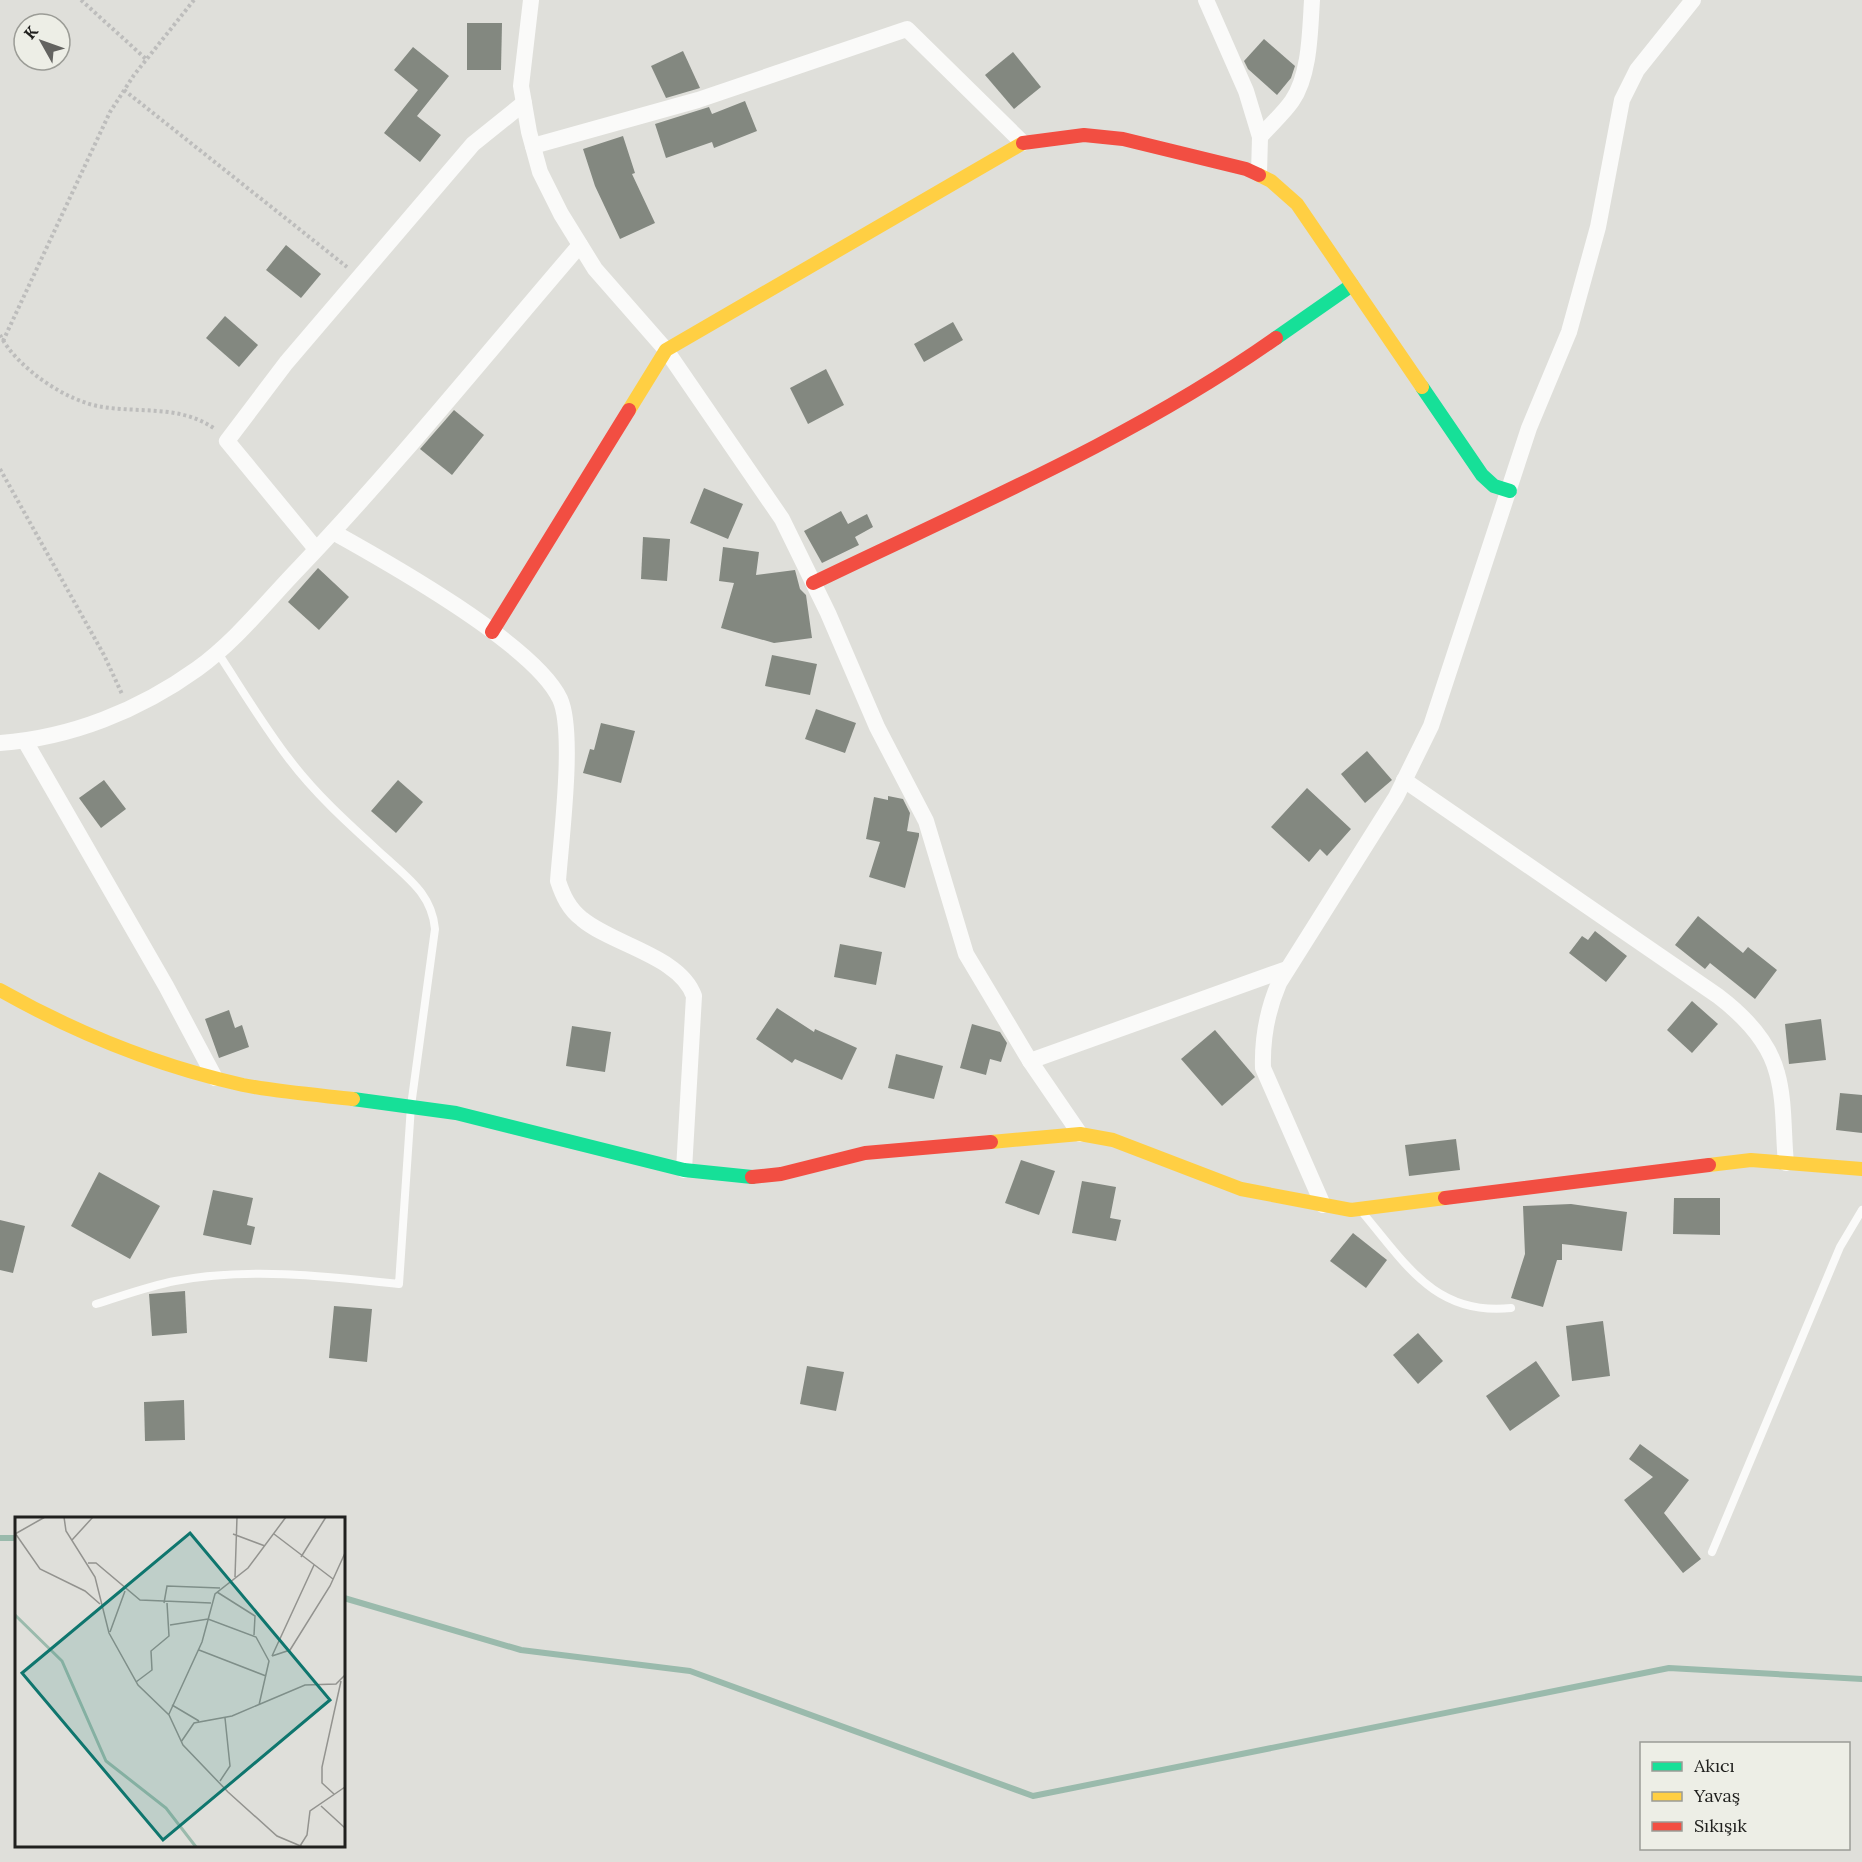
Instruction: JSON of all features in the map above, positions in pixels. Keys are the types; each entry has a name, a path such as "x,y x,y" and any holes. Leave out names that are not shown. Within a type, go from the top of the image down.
{"street":[{"path":"531,0 521,86 540,172 561,214 594,269 666,350 782,519 877,727 926,821 966,954 1030,1061 1080,1134"},
{"path":"1206,0 1246,91 1260,136 1259,174"},
{"path":"1260,136 1293,100 1301,80 1310,37 1312,0"},
{"path":"1323,1205 1263,1068 1262,1050 1268,1014 1287,969 1404,780 1431,726 1529,428 1569,332 1598,227 1622,100 1637,70 1693,0"},
{"path":"533,146 698,100 907,29 1023,143"},
{"path":"316,549 228,441 286,363 473,144 524,103"},
{"path":"492,632 666,350 1023,143 1064,135 1103,136 1259,174 1285,192 1297,204 1482,475 1494,486 1509,491"},
{"path":"0,743 25,741 66,732 129,709 166,689 218,653 333,532 580,245"},
{"path":"813,583 1126,432 1225,374 1352,285"},
{"path":"333,532 393,565 492,632 539,673 560,698 567,729 558,881 565,901 582,920 667,966 689,982 694,996 684,1170"},
{"path":"25,741 166,986 215,1078"},
{"path":"1404,780 1718,996 1743,1017 1763,1043 1778,1074 1786,1163"},
{"path":"1030,1061 1287,969"},
{"path":"0,990 73,1028 215,1078 245,1085 411,1106 509,1125 684,1170 750,1177 781,1174 865,1153 1080,1134 1113,1140 1241,1189 1323,1205 1359,1209 1751,1160 1862,1169"}],"lane":[{"path":"96,1304 173,1281 210,1276 308,1276 399,1284 411,1106 435,929 431,908 416,885 331,808 302,775 272,736 218,653"},
{"path":"1359,1209 1431,1290 1472,1308 1511,1308"},
{"path":"1712,1552 1840,1247 1862,1210"}],"path":[{"path":"81,0 146,59"},
{"path":"1,341 98,135 124,90 146,59 194,0"},
{"path":"124,90 359,277"},
{"path":"0,335 1,341 30,370 66,395 102,407 185,414 205,422 228,441"},
{"path":"0,469 104,655 129,709"}],"building":[{"path":"467,23 502,23 501,70 467,70"},
{"path":"1264,39 1295,66 1291,78 1277,95 1248,69 1244,61"},
{"path":"413,47 449,76 417,116 441,135 420,162 384,133 418,90 394,70"},
{"path":"683,51 700,88 666,98 651,66"},
{"path":"1013,52 1041,87 1014,109 985,75"},
{"path":"745,101 757,131 714,148 712,142 666,158 655,124 709,107 712,114"},
{"path":"623,136 635,173 632,174 655,223 620,239 595,186 583,149"},
{"path":"286,245 321,274 301,298 266,270"},
{"path":"225,316 258,345 239,367 206,338"},
{"path":"953,322 963,340 924,362 914,344"},
{"path":"826,369 844,405 808,424 790,388"},
{"path":"454,410 484,435 452,475 420,449"},
{"path":"704,488 743,504 728,539 690,523"},
{"path":"841,511 848,524 867,514 873,527 855,537 859,545 822,563 804,531"},
{"path":"643,537 670,539 667,581 641,579"},
{"path":"723,547 759,552 756,575 795,570 800,589 806,595 812,638 774,643 721,628 734,583 719,581"},
{"path":"318,568 349,597 319,630 288,602"},
{"path":"772,655 817,664 810,695 765,686"},
{"path":"816,709 856,723 845,753 805,739"},
{"path":"601,723 635,731 621,783 583,773 590,749 594,750"},
{"path":"1367,751 1392,780 1365,803 1341,774"},
{"path":"104,780 126,809 101,828 79,798"},
{"path":"398,780 423,802 396,833 371,811"},
{"path":"1307,788 1351,829 1327,856 1320,849 1309,862 1271,827"},
{"path":"888,796 903,799 910,813 907,831 919,833 905,888 869,877 880,842 866,839 874,797 888,800"},
{"path":"1698,916 1743,953 1748,947 1777,970 1755,999 1710,963 1705,969 1675,945"},
{"path":"1595,931 1627,956 1606,982 1569,953 1582,936 1588,940"},
{"path":"840,944 882,952 876,985 834,977"},
{"path":"1692,1001 1718,1024 1692,1053 1667,1030"},
{"path":"777,1008 814,1032 815,1029 857,1048 842,1080 795,1059 792,1063 756,1039"},
{"path":"229,1010 235,1028 242,1025 249,1047 219,1058 205,1019"},
{"path":"1821,1019 1826,1060 1789,1064 1785,1024"},
{"path":"972,1024 1000,1032 1007,1043 1001,1062 990,1059 986,1075 960,1068"},
{"path":"572,1026 611,1032 605,1072 566,1066"},
{"path":"1215,1030 1255,1077 1222,1106 1181,1059"},
{"path":"896,1054 943,1066 934,1099 888,1088"},
{"path":"1840,1093 1862,1095 1862,1133 1836,1130"},
{"path":"1456,1139 1460,1170 1409,1176 1405,1145"},
{"path":"1021,1160 1055,1171 1039,1215 1005,1203"},
{"path":"99,1172 160,1206 130,1259 71,1226"},
{"path":"1082,1181 1116,1187 1110,1218 1121,1220 1116,1241 1072,1233"},
{"path":"213,1190 253,1198 247,1225 255,1227 251,1245 203,1235"},
{"path":"1674,1198 1720,1198 1720,1235 1673,1234"},
{"path":"1571,1204 1627,1212 1622,1251 1562,1244 1562,1260 1557,1260 1543,1307 1511,1298 1525,1254 1523,1206"},
{"path":"0,1220 25,1226 13,1273 0,1270"},
{"path":"1353,1233 1387,1260 1366,1288 1330,1261"},
{"path":"185,1291 187,1333 152,1336 149,1294"},
{"path":"334,1306 372,1309 367,1362 329,1358"},
{"path":"1603,1321 1610,1376 1572,1381 1566,1326"},
{"path":"1418,1333 1443,1361 1418,1384 1393,1355"},
{"path":"1536,1361 1560,1396 1510,1431 1486,1396"},
{"path":"807,1366 844,1372 836,1411 800,1404"},
{"path":"184,1400 185,1440 145,1441 144,1402"},
{"path":"1640,1444 1689,1480 1664,1513 1701,1559 1683,1573 1624,1500 1653,1477 1629,1459"}],"waterway":[{"path":"0,1538 15,1538"},
{"path":"345,1598 521,1650 690,1671 1033,1796 1669,1668 1862,1679"}],"traffic: fast":[{"path":"1276,338 1352,285"},
{"path":"1422,387 1482,475 1494,486 1510,491"},
{"path":"353,1099 456,1113 684,1170 752,1177"}],"traffic: slow":[{"path":"629,410 666,350 1023,143"},
{"path":"1259,175 1271,181 1297,204 1422,387"},
{"path":"0,990 88,1034 180,1068 243,1085 353,1099"},
{"path":"991,1142 1080,1134 1113,1140 1241,1189 1351,1210 1445,1198"},
{"path":"1709,1165 1751,1160 1862,1169"}],"traffic: jam":[{"path":"1023,143 1084,135 1123,139 1246,169 1259,175"},
{"path":"813,583 991,499 1108,440 1165,408 1276,338"},
{"path":"492,632 629,410"},
{"path":"752,1177 781,1174 865,1153 991,1142"},
{"path":"1445,1198 1709,1165"}]}
